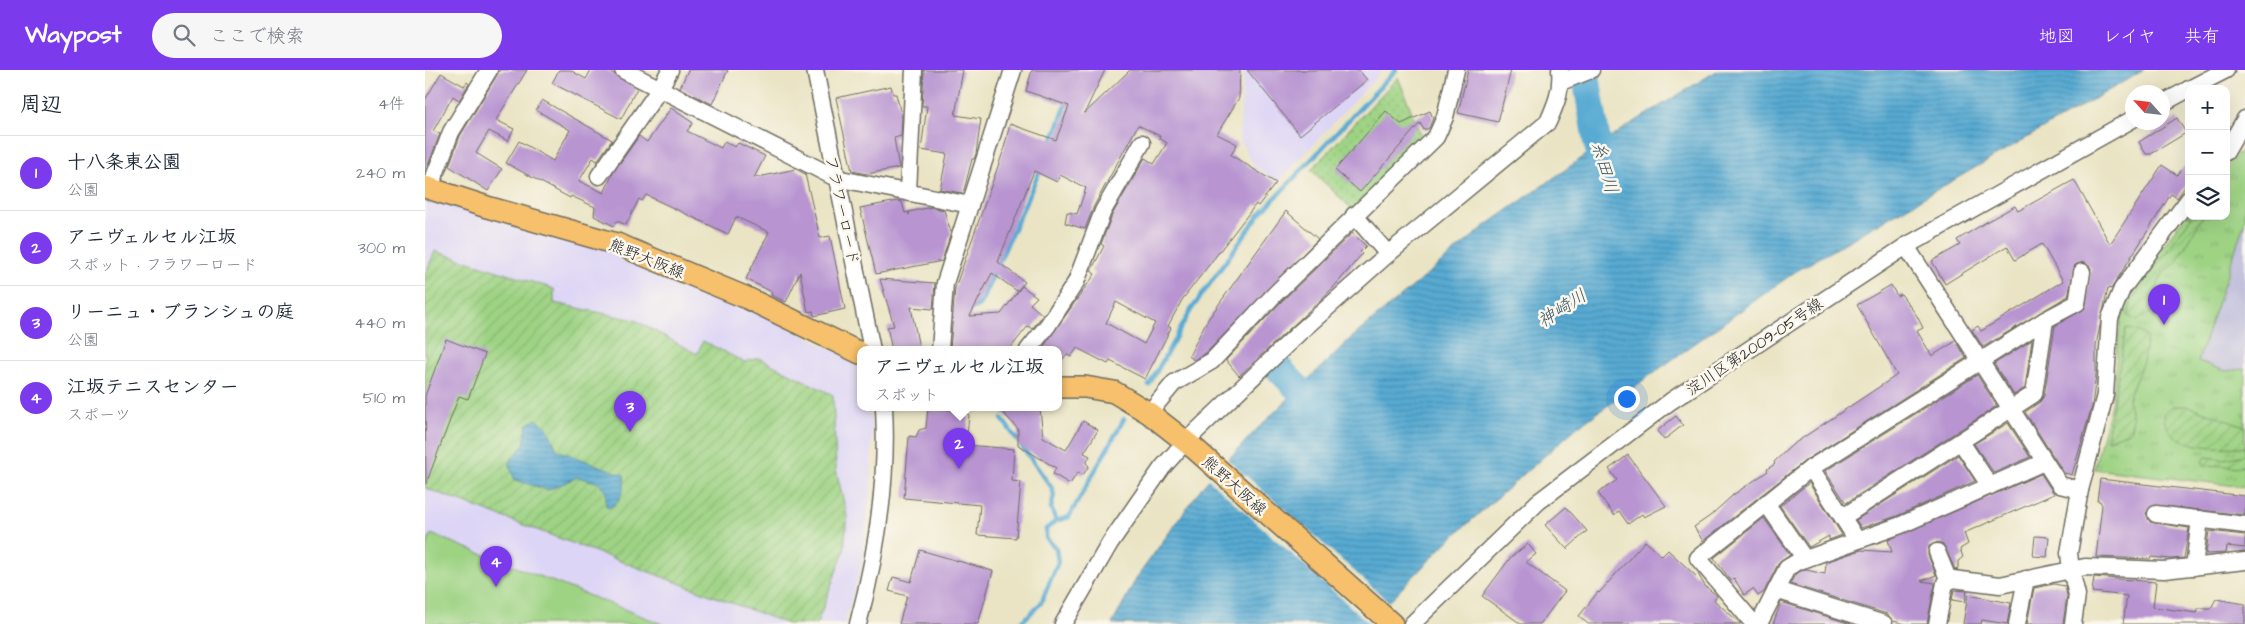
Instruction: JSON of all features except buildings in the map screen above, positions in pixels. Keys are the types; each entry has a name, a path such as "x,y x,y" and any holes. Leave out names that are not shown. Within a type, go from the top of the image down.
{"main road":[{"name":"熊野大阪線","path":"427,187 487,207 617,244 747,298 857,352"},
{"name":"熊野大阪線","path":"1062,387 1085,387 1114,392 1149,413 1190,445 1392,624"}],"street":[{"path":"427,187 451,132 489,70"},
{"path":"623,70 659,90 836,178 970,205"},
{"path":"599,176 659,90 670,70"},
{"name":"フラワーロード","path":"815,70 871,346"},
{"path":"908,191 913,70"},
{"path":"940,346 945,283 1013,70"},
{"path":"1149,413 1174,383 1212,361 1275,294 1436,137 1445,117 1456,70"},
{"path":"1063,624 1109,543 1162,468 1190,445 1300,332 1388,254 1548,122 1558,100 1564,77 1591,70"},
{"path":"2197,85 2226,70"},
{"path":"2170,99 2185,91"},
{"path":"2230,143 2245,119"},
{"name":"淀川区第2009-05号線","path":"1412,624 1538,502 1671,401 1906,246 2125,123"},
{"path":"1031,346 1049,325 1076,282 1103,211 1142,143"},
{"path":"2073,624 2077,595 2069,553 2080,490 2105,395 2110,318 2122,289 2185,203"},
{"path":"1355,215 1388,254"},
{"path":"1906,246 2060,485 2080,490"},
{"path":"1753,624 1697,558 1811,468 2045,320 2077,303 2082,272"},
{"path":"1843,517 2011,411 2034,394 2045,320"},
{"path":"858,624 872,573 879,529 886,447 884,411"},
{"path":"1961,442 1990,486"},
{"path":"1759,624 1787,568 1805,559 1901,525 2044,462"},
{"path":"1811,468 1857,540"},
{"path":"1766,503 1805,559"},
{"path":"2156,514 2245,526"},
{"path":"2194,567 2200,519"},
{"path":"1937,552 1949,581"},
{"path":"1937,624 1945,582 1953,580 2000,585 2085,567 2164,570 2245,561"},
{"path":"2017,624 2026,579"},
{"path":"1776,590 1884,624"}],"shaded area":[{"path":"1244,70 1383,70 1278,182 1254,166 1239,138"},
{"path":"425,195 613,250 741,305 857,362 857,411 870,411 872,426 871,486 861,568 844,624 425,624"},
{"path":"2245,221 2245,369 2225,371 2198,361"}],"green space":[{"path":"1398,77 1424,143 1354,211 1311,170"},
{"path":"2245,147 2245,221 2198,361 2225,371 2245,369 2245,487 2094,469 2112,400 2121,314 2136,282 2185,216 2185,220 2230,220 2230,163"},
{"path":"2189,220 2201,220 2176,263 2164,272 2159,281 2153,311 2137,321 2128,316 2131,301"},
{"path":"435,251 554,289 554,303 635,320 697,354 703,341 744,362 759,358 833,395 836,469 847,516 844,551 817,624 788,624 425,488 425,275"},
{"path":"2126,328 2140,332 2147,337 2143,361 2128,400 2133,418 2130,432 2107,440"},
{"path":"2172,406 2187,406 2245,426 2245,447 2208,446 2183,441 2166,426 2164,414"},
{"path":"2245,455 2245,467 2204,465 2202,461 2206,457 2223,459"},
{"path":"431,534 662,624 425,624 425,550"}],"water":[{"name":"神崎川","path":"1718,70 2144,70 1795,272 1575,429 1447,542 1367,624 1112,624 1137,577 1202,487 1260,426 1350,339 1485,226 1626,127"},
{"path":"536,419 547,427 557,450 624,475 622,494 617,502 609,508 606,506 606,491 599,483 578,477 548,490 515,480 510,467 510,461 524,445 527,425"}],"pier":[{"path":"1226,458 1389,602 1370,624 1207,478"}],"waterway":[{"path":"1149,385 1191,310 1259,215 1396,70"},
{"name":"糸田川","path":"1585,70 1597,142 1609,183"},
{"path":"1051,144 1068,100"},
{"path":"971,309 979,305 982,300 1041,168"},
{"path":"1279,369 1324,415"},
{"path":"1002,419 1052,488 1054,495 1051,508 1056,521"},
{"path":"1020,624 1041,603 1058,562 1056,548 1046,538 1046,529 1056,521 1069,517 1124,419"}],"place":[{"name":"十八条東公園","path":"2164,325"},
{"name":"リーニュ・ブランシュの庭","path":"630,432"},
{"name":"アニヴェルセル江坂","path":"959,469"},
{"name":"江坂テニスセンター","path":"496,587"}]}
